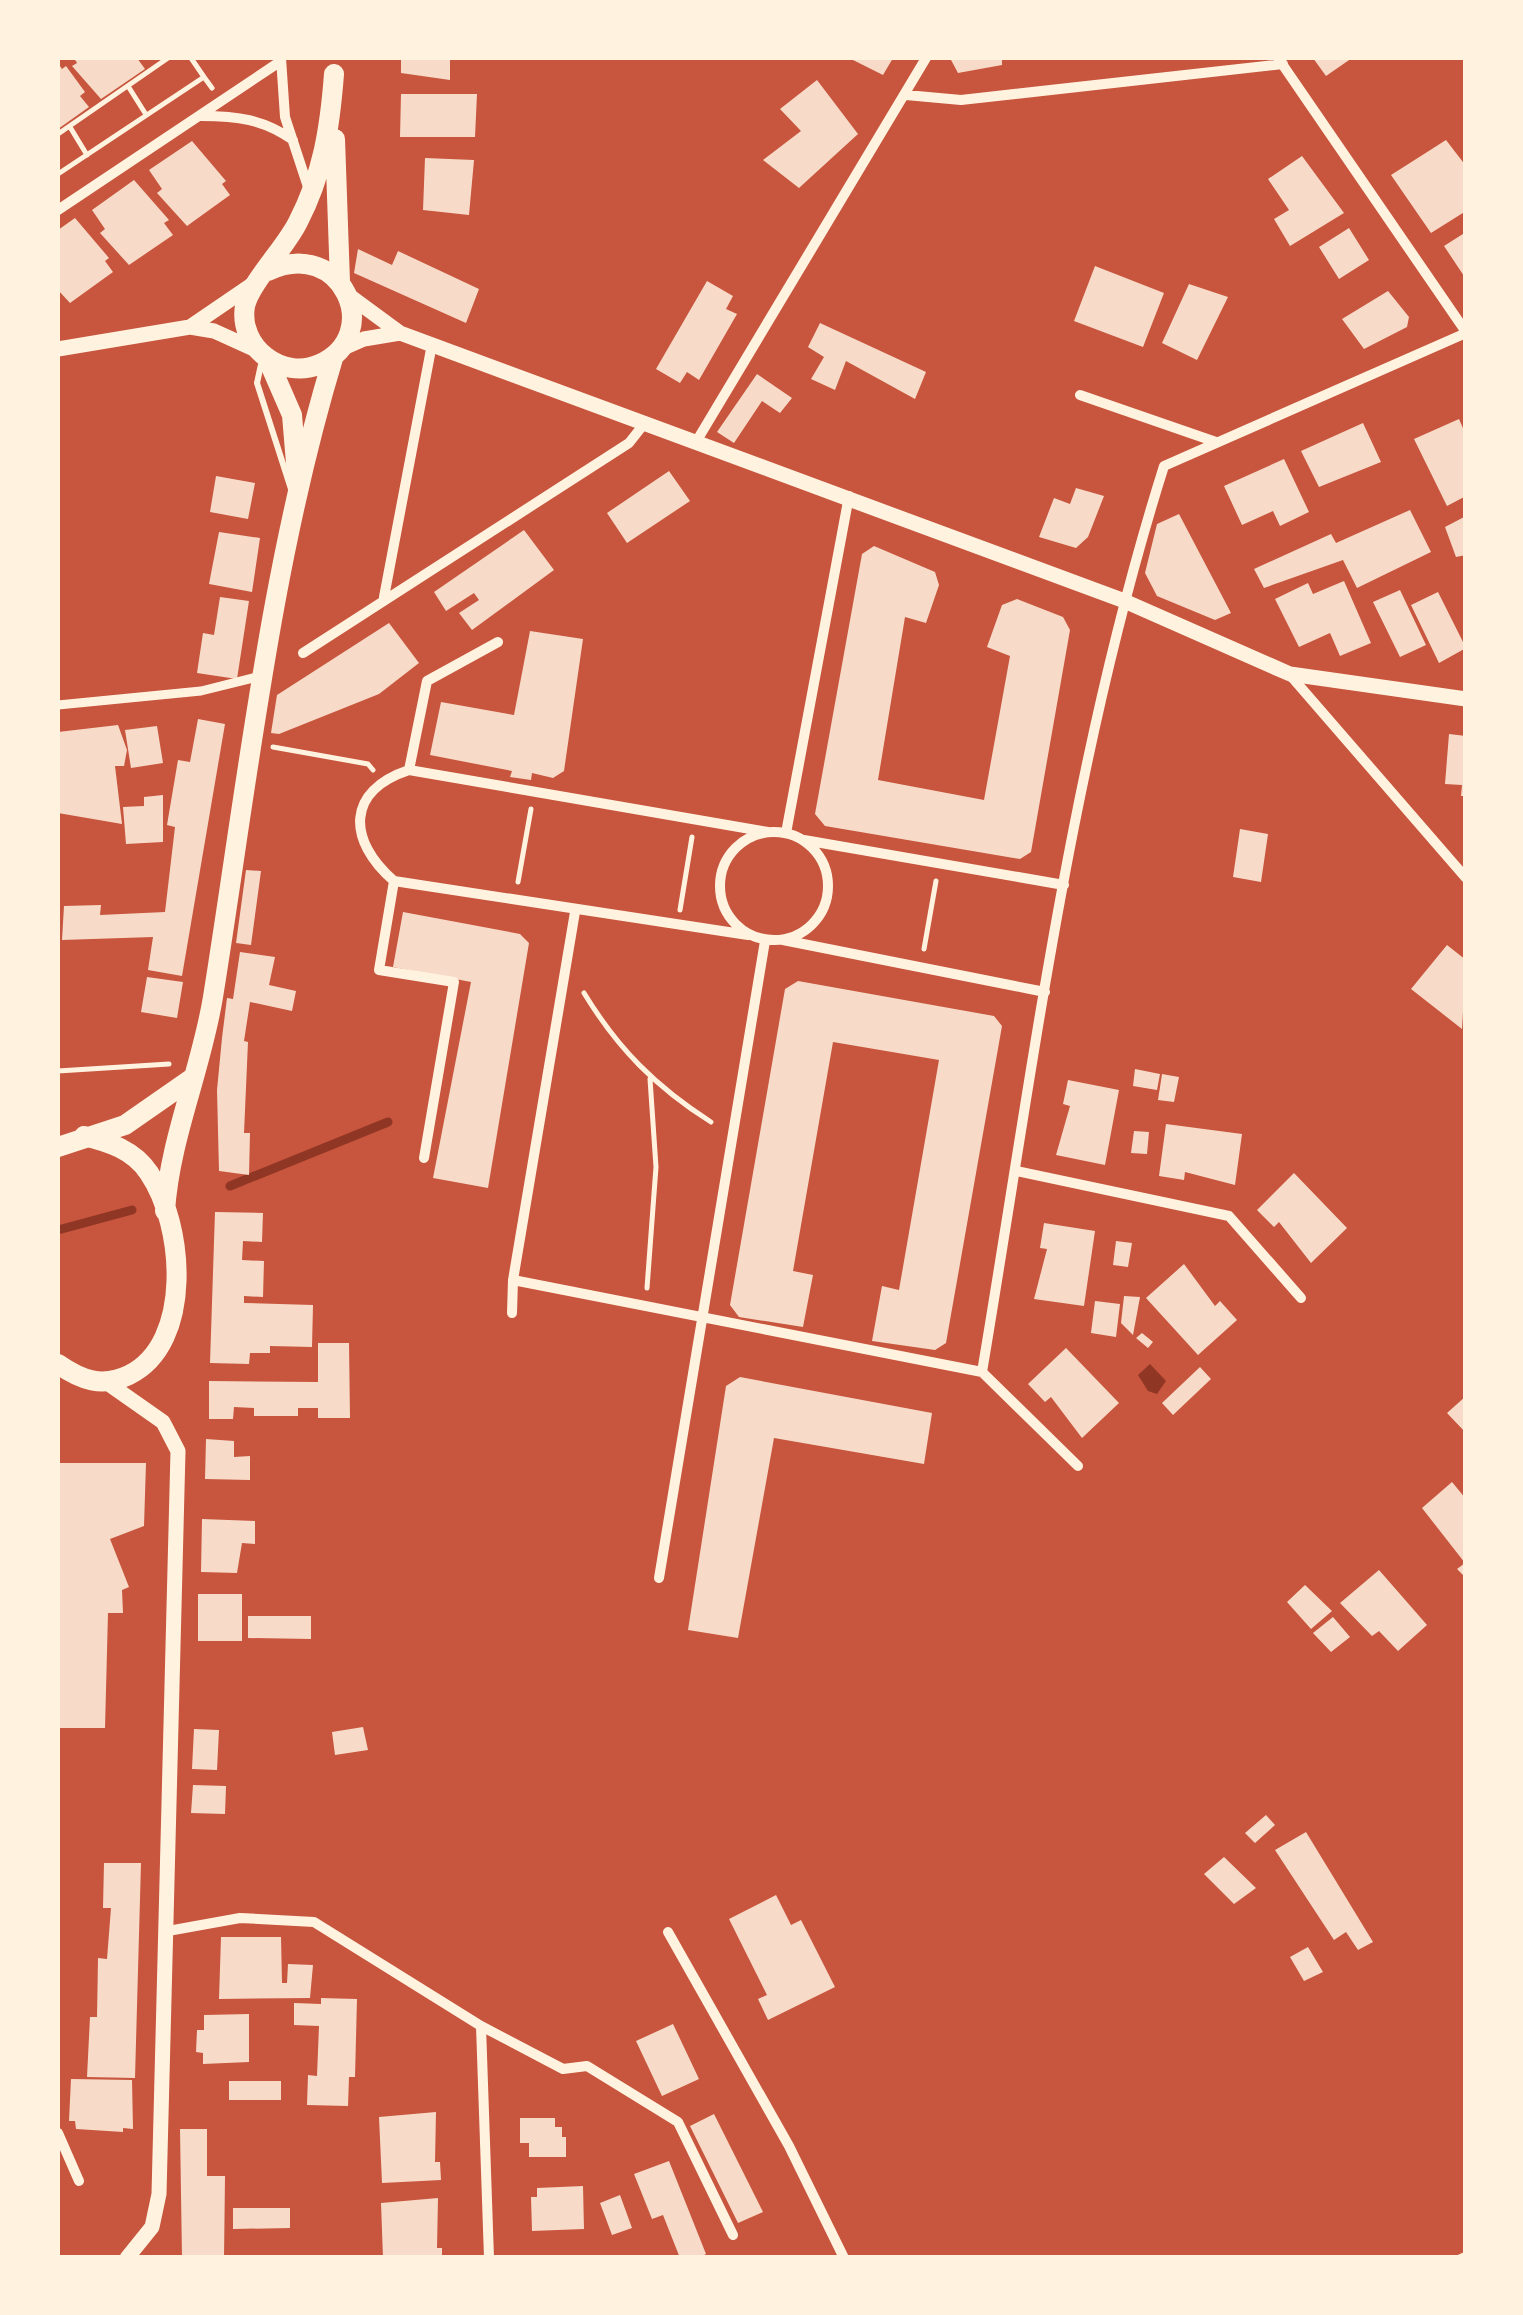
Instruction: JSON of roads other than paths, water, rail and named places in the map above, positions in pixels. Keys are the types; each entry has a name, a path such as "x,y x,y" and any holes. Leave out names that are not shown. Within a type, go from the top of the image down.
{"main road":[{"path":"298,507 292,415 245,323 245,307 310,196 328,142 334,66"},
{"path":"165,1212 168,1164 212,1004 264,675 298,507 336,353 349,333 352,313 344,288 334,66"},
{"path":"264,275 282,264 314,264 344,288"},
{"path":"263,355 280,366 309,368 336,353"},
{"path":"66,1140 125,1125 195,1076"},
{"path":"58,1364 68,1379 106,1382 136,1371 160,1348 174,1312 177,1270 165,1212 148,1171 111,1143 66,1140"}],"street":[{"path":"696,442 926,58"},
{"path":"58,210 281,59"},
{"path":"281,59 285,118 310,196"},
{"path":"906,95 962,100 1280,61 1466,333 1164,466 1122,600 1064,885 982,1372"},
{"path":"200,116 249,118 293,140"},
{"path":"190,327 264,275"},
{"path":"344,288 400,333 1122,600 1290,674 1466,699"},
{"path":"58,349 190,327 214,331 263,355"},
{"path":"336,353 364,339 400,333"},
{"path":"384,596 432,344"},
{"path":"1080,394 1217,443"},
{"path":"303,653 384,596 629,443 644,424"},
{"path":"786,833 849,496"},
{"path":"409,770 427,681 498,642"},
{"path":"1290,674 1466,878"},
{"path":"58,705 201,691 264,675"},
{"path":"803,840 826,869 825,906 802,934 765,941 748,935 576,912 394,881 372,862 361,839 360,818 366,797 382,779 409,770 786,833 803,840 1064,885"},
{"path":"748,935 724,910 720,876 737,846 768,832"},
{"path":"394,881 379,970 454,982 424,1158"},
{"path":"512,1313 513,1280 576,912"},
{"path":"782,940 1045,992"},
{"path":"659,1578 765,941"},
{"path":"1016,1171 1229,1216 1301,1298"},
{"path":"513,1280 982,1372 1078,1466"},
{"path":"106,1382 163,1422 178,1451 160,2194 152,2227 127,2258"},
{"path":"168,1931 240,1918 314,1922 481,2026 563,2069 587,2066 678,2122 733,2235"},
{"path":"668,1932 789,2146 844,2258"},
{"path":"481,2026 490,2258"},
{"path":"58,2133 79,2181"}],"waterway":[{"path":"230,1186 388,1122"},
{"path":"58,1230 132,1210"}]}
